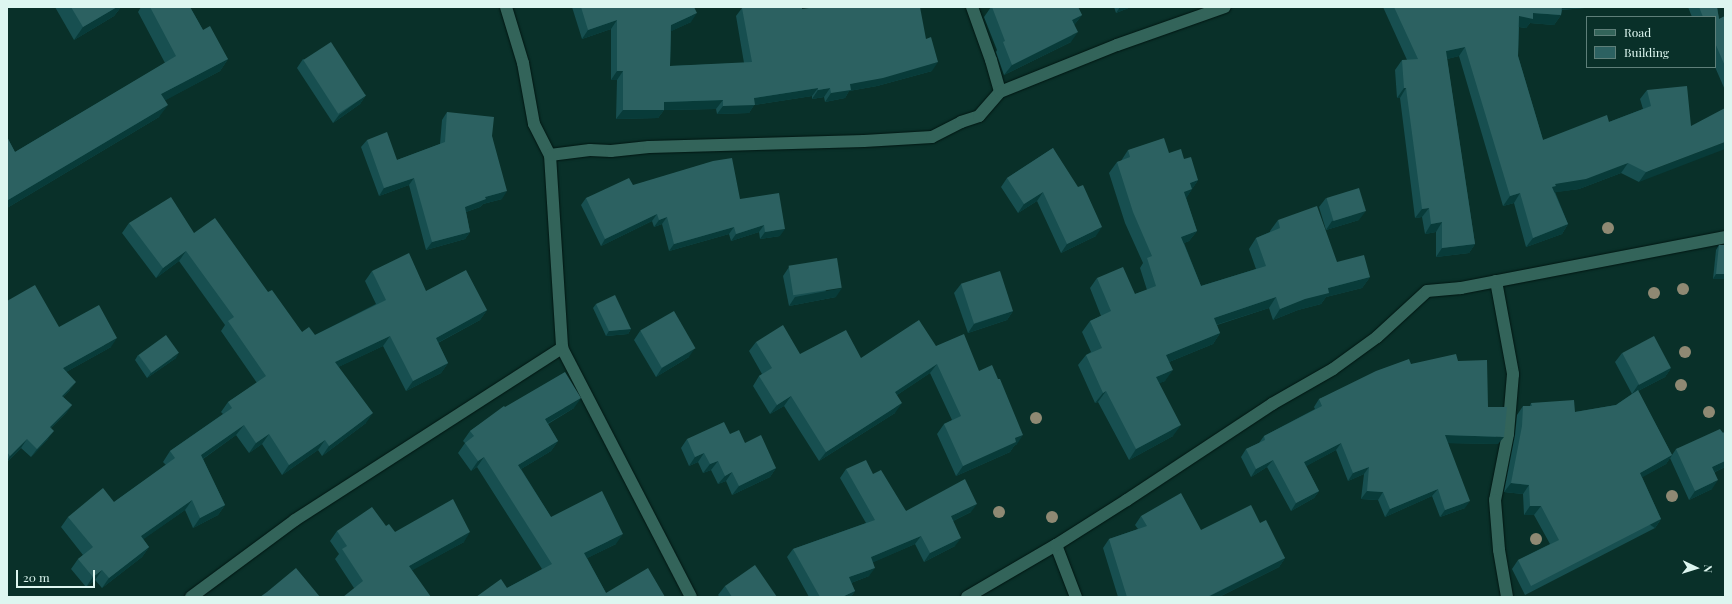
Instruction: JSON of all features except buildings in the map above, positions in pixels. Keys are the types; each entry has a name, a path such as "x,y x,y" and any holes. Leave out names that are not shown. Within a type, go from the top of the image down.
{"street":[{"path":"506,7 523,63 534,124 550,155 562,348 691,597"},
{"path":"972,7 991,60 1000,92"},
{"path":"550,155 590,150 611,151 649,147 864,141 932,137 961,122 979,116 1000,92 1117,45 1225,7"},
{"path":"967,597 1056,545 1272,404 1333,370 1376,337 1427,291 1496,281 1725,238"},
{"path":"1496,281 1513,374 1508,434 1495,500 1499,550 1508,597"},
{"path":"192,597 295,520 562,348"},
{"path":"1056,545 1076,597"}]}
